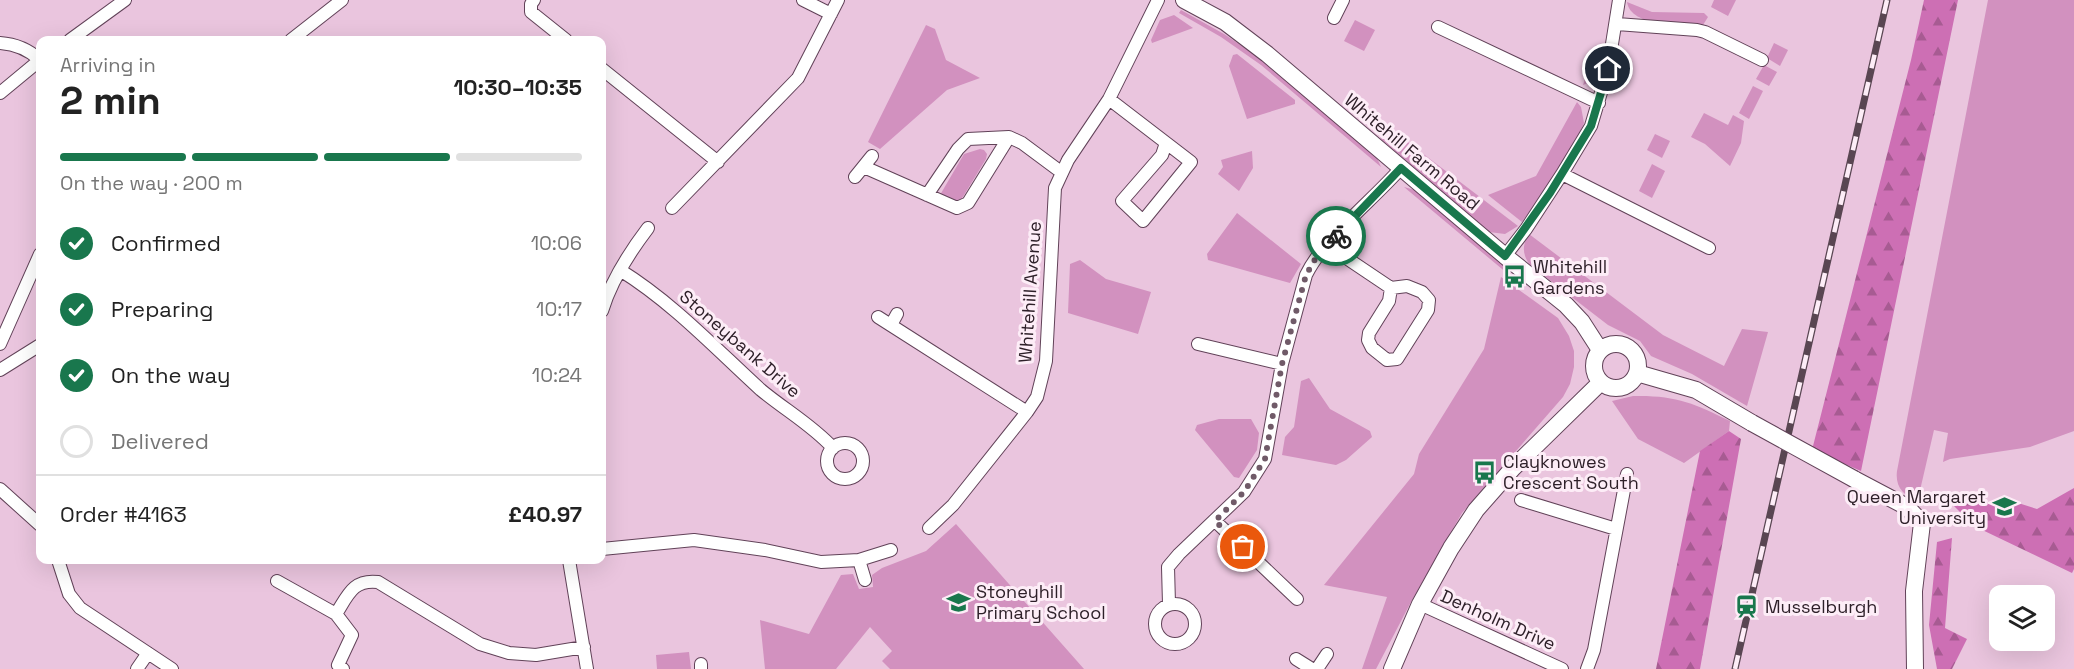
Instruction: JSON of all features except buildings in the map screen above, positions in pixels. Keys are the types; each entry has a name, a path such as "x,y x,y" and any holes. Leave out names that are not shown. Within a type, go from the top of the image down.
{"street":[{"path":"75,36 124,0"},
{"path":"296,36 342,0"},
{"path":"534,0 531,4 531,12 561,36"},
{"path":"803,0 831,14"},
{"path":"672,208 798,78 838,0"},
{"name":"Whitehill Avenue","path":"929,528 953,505 1027,412 1036,397 1046,361 1054,188 1061,172 1109,99 1158,0"},
{"name":"Whitehill Farm Road","path":"1184,0 1225,22 1268,54 1505,256 1566,305 1582,322 1600,350"},
{"path":"1334,18 1343,0"},
{"path":"1505,256 1526,229 1591,126 1599,103 1617,24 1619,0"},
{"path":"1617,24 1697,30 1762,60"},
{"path":"1438,27 1599,103"},
{"path":"0,43 12,44 36,56"},
{"path":"0,93 36,63"},
{"path":"606,72 718,162"},
{"path":"1109,99 1191,162 1143,221 1122,201 1162,154 1166,143"},
{"path":"864,167 957,208 968,203 1009,137"},
{"path":"927,195 958,149 968,139 1009,137 1022,143 1061,172"},
{"path":"855,177 872,156"},
{"path":"1169,604 1168,567 1244,492 1265,459 1282,364 1310,266 1327,245 1401,168"},
{"path":"1562,174 1709,248"},
{"path":"606,302 633,247 648,228"},
{"path":"1327,245 1391,288 1407,286 1422,292 1429,300 1428,310 1397,359 1388,360 1372,348 1368,340 1369,333 1389,301 1391,288"},
{"path":"0,344 36,263"},
{"name":"Stoneybank Drive","path":"620,270 669,305 771,398 818,432 833,448"},
{"path":"878,317 894,320 1027,412"},
{"path":"1198,344 1282,364"},
{"path":"1613,344 1627,347 1636,358 1637,373 1628,384 1614,388 1597,378 1593,366 1600,350 1613,344"},
{"path":"0,370 36,348"},
{"path":"1637,373 1696,390 1907,507 1922,523 1914,591 1914,669"},
{"path":"1392,669 1420,604 1451,548 1476,510 1513,468 1601,382"},
{"path":"1587,669 1594,650 1627,474"},
{"path":"0,489 36,521"},
{"path":"1521,500 1616,529"},
{"path":"1215,521 1298,598"},
{"path":"606,549 694,540 765,550 821,562 859,560 891,550"},
{"path":"859,560 865,580"},
{"path":"59,564 69,594 80,608 172,669"},
{"path":"570,564 587,669"},
{"path":"336,614 356,586 364,580 378,582 480,644 509,653 536,655 584,647"},
{"path":"277,581 336,614 352,635 338,665 343,669"},
{"name":"Denholm Drive","path":"1420,604 1562,669"},
{"path":"137,669 148,653"},
{"path":"1317,669 1328,654"},
{"path":"1296,659 1312,669"}],"shaded area":[{"path":"1714,0 1736,0 1728,16 1711,7"},
{"path":"1988,0 2074,0 2074,431 2030,447 1943,462 1948,433 1934,430 1918,499 1908,496 1901,490 1897,481 1897,471"},
{"path":"1627,2 1652,12 1704,13 1708,17 1703,25 1659,23 1638,16"},
{"path":"1181,10 1224,34 1263,60 1377,158 1381,167 1261,65 1221,37 1179,13"},
{"path":"1174,15 1193,28 1152,43 1151,40 1160,20"},
{"path":"1355,20 1375,30 1364,51 1344,41"},
{"path":"926,25 935,29 946,60 980,78 947,90 880,149 868,142"},
{"path":"1774,43 1788,50 1780,66 1767,58"},
{"path":"1596,45 1605,48 1601,66 1594,79 1583,85"},
{"path":"1237,54 1295,100 1295,104 1247,119 1229,66 1233,55"},
{"path":"1764,65 1777,72 1769,86 1756,79"},
{"path":"1753,86 1763,91 1749,119 1739,113"},
{"path":"1577,102 1581,107 1584,123 1578,137 1522,222 1488,195 1536,176"},
{"path":"1704,113 1728,125 1733,115 1744,121 1741,143 1730,166 1705,144 1691,137"},
{"path":"1388,127 1518,226 1505,234 1489,232 1380,138"},
{"path":"1655,134 1670,141 1662,158 1647,150"},
{"path":"980,149 987,154 986,159 958,204 940,195 964,154"},
{"path":"1252,151 1253,168 1239,191 1218,174 1223,167 1221,160"},
{"path":"1652,164 1665,171 1652,198 1639,191"},
{"path":"1404,187 1415,190 1511,271 1508,274"},
{"path":"1237,213 1301,264 1290,283 1208,260 1207,254"},
{"path":"1529,234 1663,335 1724,366 1742,329 1768,332 1747,406 1692,374 1651,356 1640,341 1608,325 1530,265 1525,257 1524,249"},
{"path":"1080,260 1106,279 1151,292 1138,334 1068,313 1070,264"},
{"path":"1501,277 1558,318 1569,336 1574,351 1574,367 1570,384 1563,397 1462,513 1376,669 1362,669 1387,597 1324,585 1414,474 1419,454 1484,349"},
{"path":"1309,378 1330,409 1370,431 1372,437 1346,460 1336,465 1282,455 1285,437 1294,427 1301,381"},
{"path":"1633,396 1673,399 1706,409 1730,421 1729,431 1684,463 1638,439 1612,401"},
{"path":"1219,419 1251,419 1259,433 1257,450 1239,478 1234,477 1195,430 1197,425"},
{"name":"Stoneyhill Primary School","path":"956,524 1084,669 890,669 882,661 892,651 870,627 836,669 765,669 760,620 809,634 841,575 853,574 859,589 873,587 872,575 882,568 926,551"},
{"path":"689,652 691,669 657,669 656,655"}],"green space":[{"path":"1924,0 1958,0 1861,471 1812,450 1911,60"},
{"path":"1729,431 1741,439 1700,669 1656,669 1700,451"},
{"path":"2074,488 2074,569 2072,573 1974,526 1954,506 1963,502 2015,502 2037,509"},
{"path":"1952,538 1945,628 1967,639 1952,669 1937,669 1929,625 1937,542"}],"railway":[{"path":"1735,669 1887,0"}],"way so far":[{"path":"1243,547 1215,521 1244,492 1265,459 1282,364 1306,275 1317,256 1336,236"}],"place":[{"name":"Whitehill Gardens","path":"1515,277"},
{"name":"Clayknowes Crescent South","path":"1485,472"},
{"name":"Queen Margaret University","path":"2004,507"},
{"name":"Stoneyhill Primary School","path":"958,602"},
{"name":"Musselburgh","path":"1747,607"}],"route":[{"path":"1336,236 1401,168 1505,256 1526,229 1582,143 1591,126 1608,69"}]}
